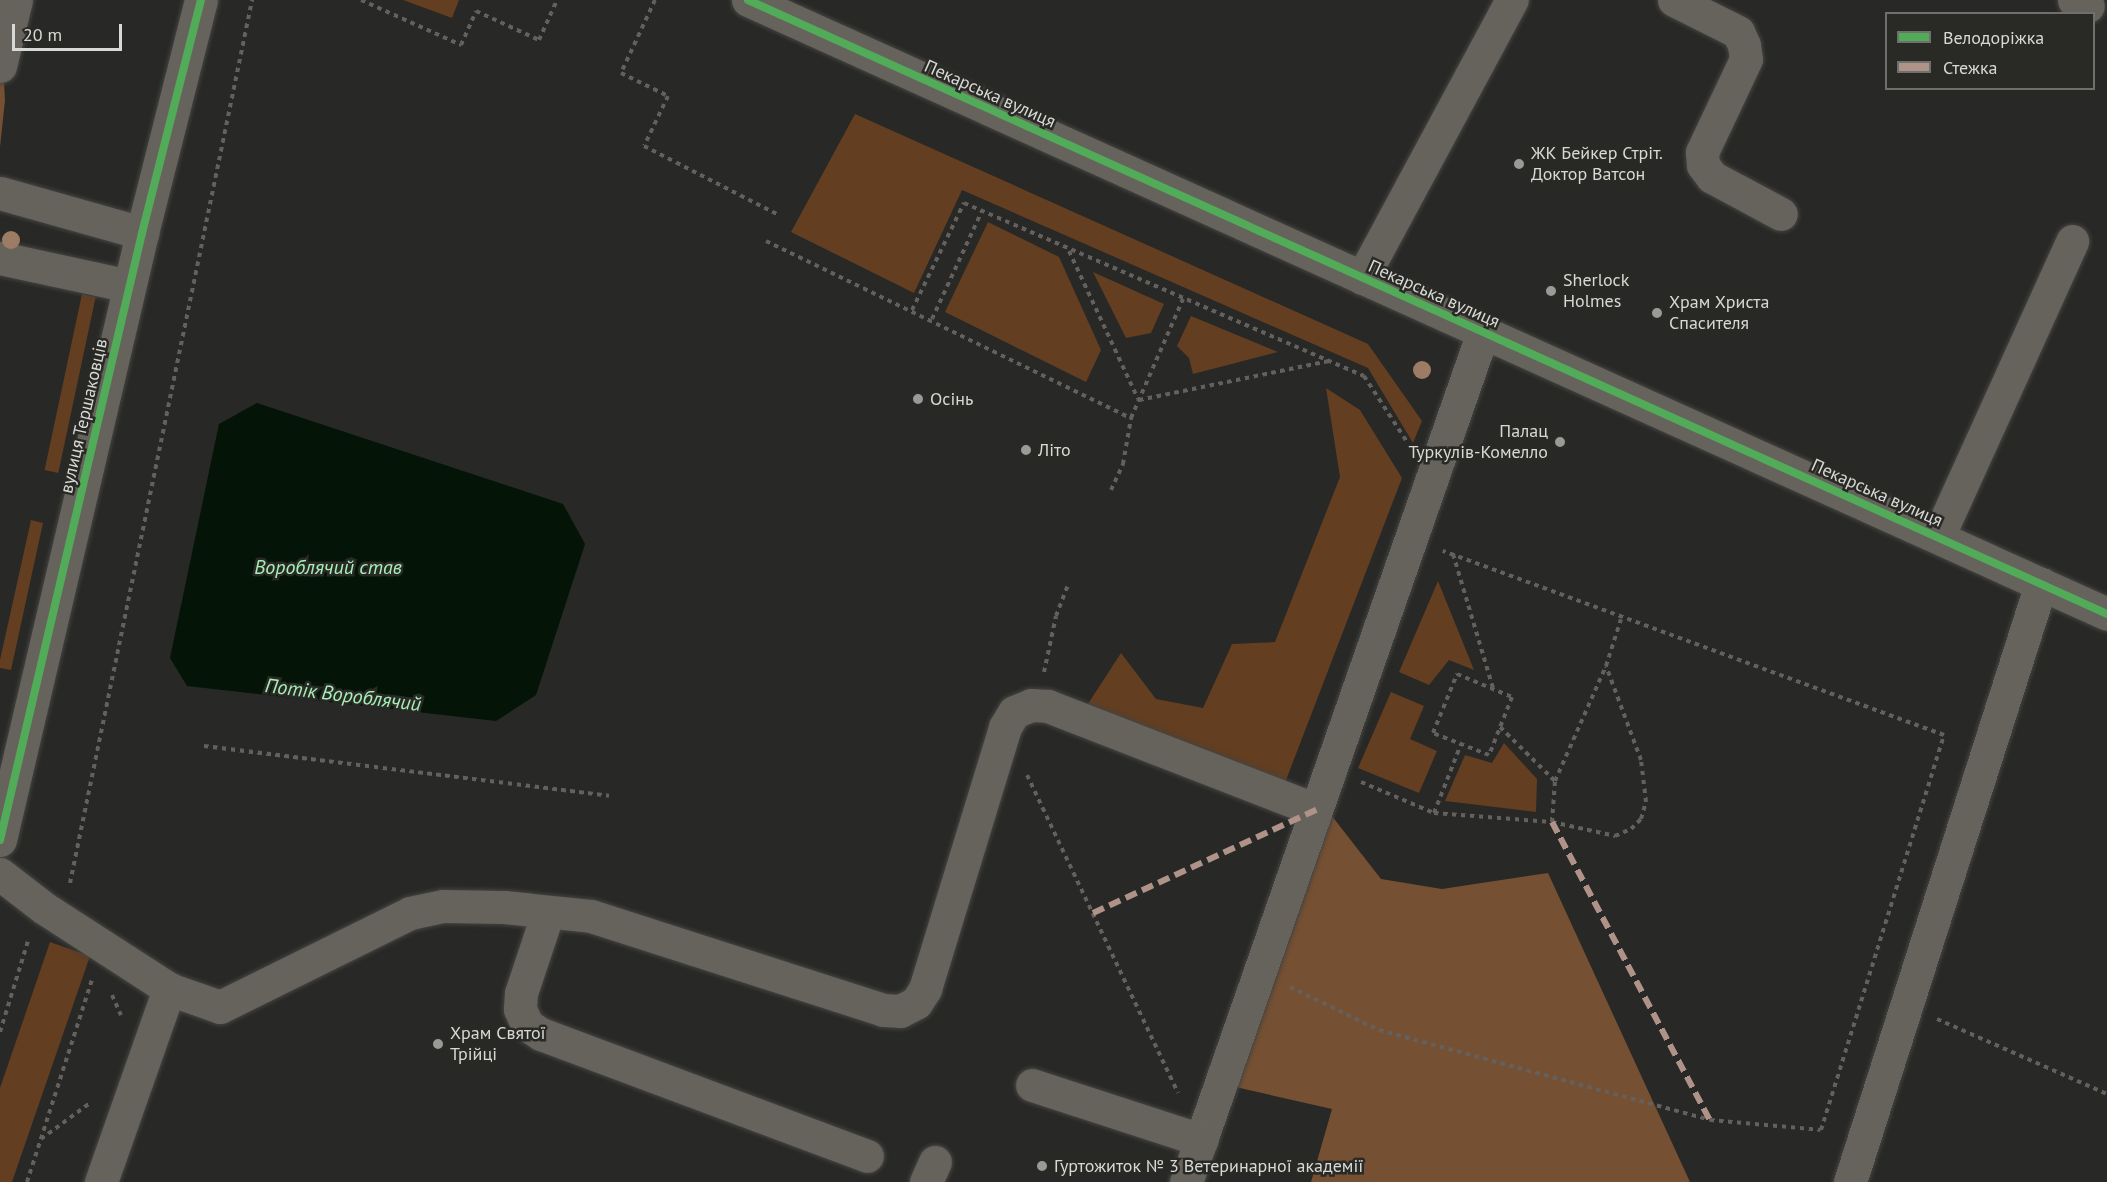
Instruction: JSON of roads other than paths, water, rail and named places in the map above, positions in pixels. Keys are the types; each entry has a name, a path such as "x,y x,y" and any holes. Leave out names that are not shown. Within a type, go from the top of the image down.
{"street":[{"path":"0,66 16,0"},
{"name":"вулиця Тершаковців","path":"0,840 129,286 201,0"},
{"name":"Пекарська вулиця","path":"748,0 2107,614"},
{"path":"1362,278 1512,0"},
{"path":"1674,0 1738,32 1744,45 1746,59 1702,152 1702,165 1712,177 1781,214"},
{"path":"0,193 142,233"},
{"path":"1938,537 2072,241"},
{"path":"0,258 129,286"},
{"path":"1186,1182 1483,332"},
{"path":"1850,1182 2041,584"},
{"path":"0,874 44,908 169,989 220,1007 410,914 443,906 591,916 883,1010 900,1011 916,1003 925,988 1005,727 1014,712 1037,705 1048,706 1316,810"},
{"path":"548,912 521,993 520,1009 527,1024 540,1034 867,1156"},
{"path":"101,1182 169,989"},
{"path":"1032,1085 1201,1140"}],"water":[{"name":"Вороблячий став","path":"257,403 563,504 585,544 536,695 496,721 187,686 170,658 219,424"}],"place":[{"name":"ЖК Бейкер Стріт. Доктор Ватсон","path":"1519,164"},
{"name":"Sherlock Holmes","path":"1551,291"},
{"name":"Храм Христа Спасителя","path":"1657,313"},
{"name":"Осінь","path":"918,399"},
{"name":"Палац Туркулів-Комелло","path":"1560,442"},
{"name":"Літо","path":"1026,450"},
{"name":"Храм Святої Трійці","path":"438,1044"},
{"name":"Гуртожиток № 3 Ветеринарної академії","path":"1042,1166"}],"water label":[{"name":"Потік Вороблячий","path":"343,695"}]}
